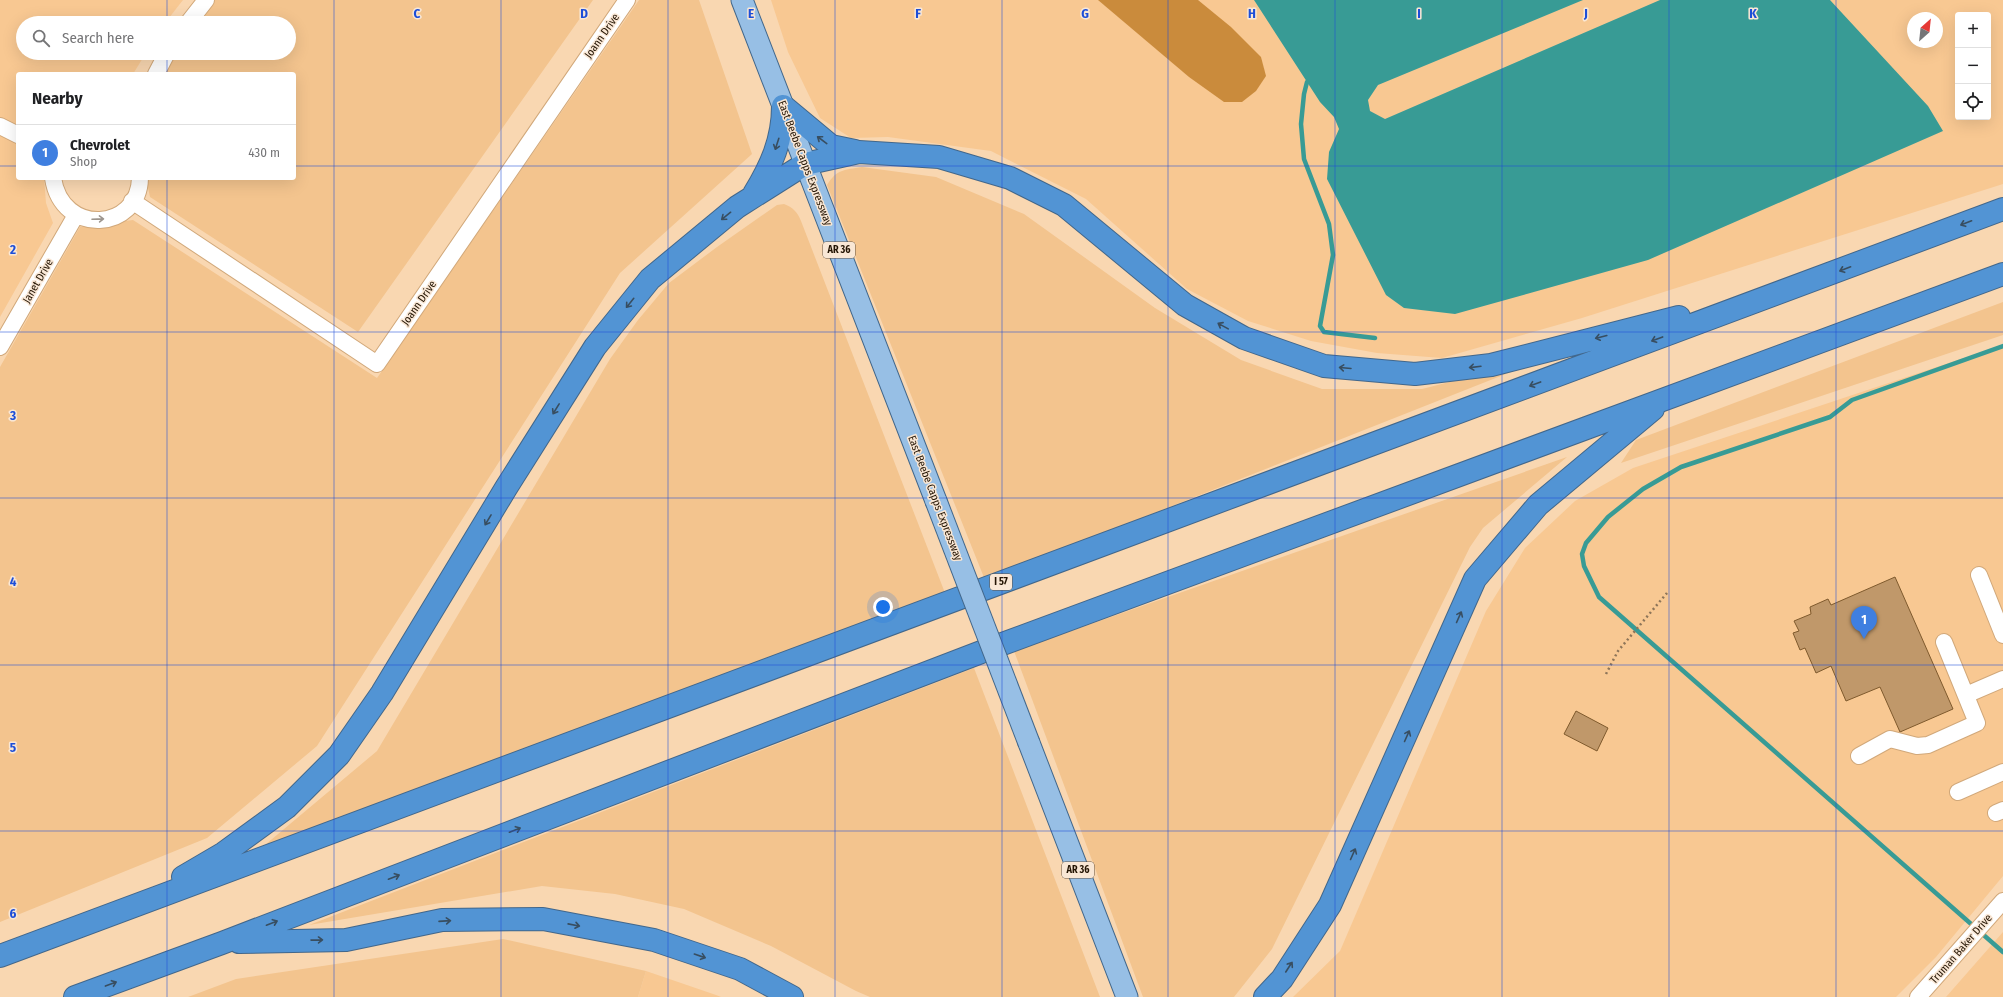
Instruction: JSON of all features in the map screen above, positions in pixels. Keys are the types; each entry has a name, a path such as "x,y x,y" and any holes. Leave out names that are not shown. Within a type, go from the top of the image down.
{"highway":[{"path":"783,106 831,146 859,152 939,157 1010,178 1064,206 1185,305 1244,338 1324,366 1415,374 1491,365 1788,290"},
{"path":"752,197 772,162 783,127 783,106"},
{"path":"132,908 224,853 287,807 339,755 386,686 506,488 595,347 650,279 737,207 806,164 859,152"},
{"name":"I 57","path":"0,956 2003,209"},
{"path":"75,997 222,943 997,646 2003,274"},
{"path":"1265,997 1282,979 1330,905 1476,579 1538,505 1665,399"},
{"path":"222,943 346,940 442,920 544,919 654,940 740,969 792,997"}],"main road":[{"name":"East Beebe Capps Expressway","path":"742,0 1127,997"}],"street":[{"path":"193,16 206,0"},
{"name":"Joann Drive","path":"132,201 377,364 627,0"},
{"path":"157,72 163,60"},
{"path":"0,126 16,134"},
{"path":"53,180 56,193 64,206 76,215 89,220 103,220 116,216 127,208 140,184 140,180"},
{"name":"Janet Drive","path":"0,347 76,215"},
{"path":"1979,575 2003,635"},
{"path":"1859,756 1890,739 1917,746 1928,745 1977,723 1944,642"},
{"path":"1966,695 2003,679"},
{"path":"1958,792 2003,772"},
{"name":"Truman Baker Drive","path":"1918,997 1999,906"}],"path":[{"path":"1606,674 1618,650 1667,593"}],"shaded area":[{"path":"0,0 183,0 170,16 16,16 16,60 142,60 134,72 16,72 16,180 44,180 46,203 53,223 0,317"},
{"path":"214,0 593,0 358,332 150,197 146,180 296,180 296,72 164,72 171,60 296,60 296,16 201,16"},
{"path":"639,0 699,0 752,154 620,273 317,746 207,838 0,922 0,367 80,227 133,220 377,378"},
{"path":"771,0 2003,0 2003,184 1582,318 1442,358 1377,353 1311,341 1248,321 1187,289 1086,199 991,151 888,137 851,138 820,118 788,52"},
{"path":"1098,0 1198,0 1231,27 1261,57 1266,76 1256,91 1242,102 1224,102 1189,77"},
{"path":"862,167 936,177 1024,214 1155,308 1241,360 1322,389 1422,389 1551,356 985,580 827,185 838,173"},
{"path":"784,204 795,211 801,221 945,593 259,850 377,751 610,359 638,320 669,283 777,205"},
{"path":"2003,302 2003,335 1621,463 1636,440"},
{"path":"2003,345 2003,876 1936,957 1896,997 1293,997 1340,951 1486,611 1525,548 1575,501 1633,468"},
{"path":"1567,457 1483,528 1470,547 1272,949 1234,997 1143,997 1014,651"},
{"path":"974,668 1100,997 870,997 771,946 684,909 615,894 542,886 309,925"},
{"path":"2003,932 2003,997 1946,997"},
{"path":"503,939 646,971 638,997 188,997 236,979"},
{"path":"646,971 716,995 721,997 638,997"}],"water":[{"path":"1254,0 1583,0 1378,85 1368,100 1370,111 1385,119 1660,0 1830,0 1928,106 1943,131 1648,260 1455,314 1404,308 1386,295 1327,179 1329,152 1339,129 1334,117 1320,102"}],"building":[{"path":"1895,577 1953,709 1900,732 1880,687 1846,701 1831,666 1816,673 1805,648 1800,650 1793,633 1799,631 1794,621 1811,614 1810,607 1828,599 1831,605"},
{"path":"1576,711 1608,728 1597,751 1564,734"}],"waterway":[{"path":"1307,82 1304,94 1301,124 1304,159 1329,224 1333,255 1320,326 1324,332 1375,338"},
{"path":"2003,346 1852,400 1830,417 1681,467 1643,489 1608,517 1586,543 1582,554 1584,566 1599,597 2003,952"}],"place":[{"name":"Chevrolet","path":"1864,639"}]}
